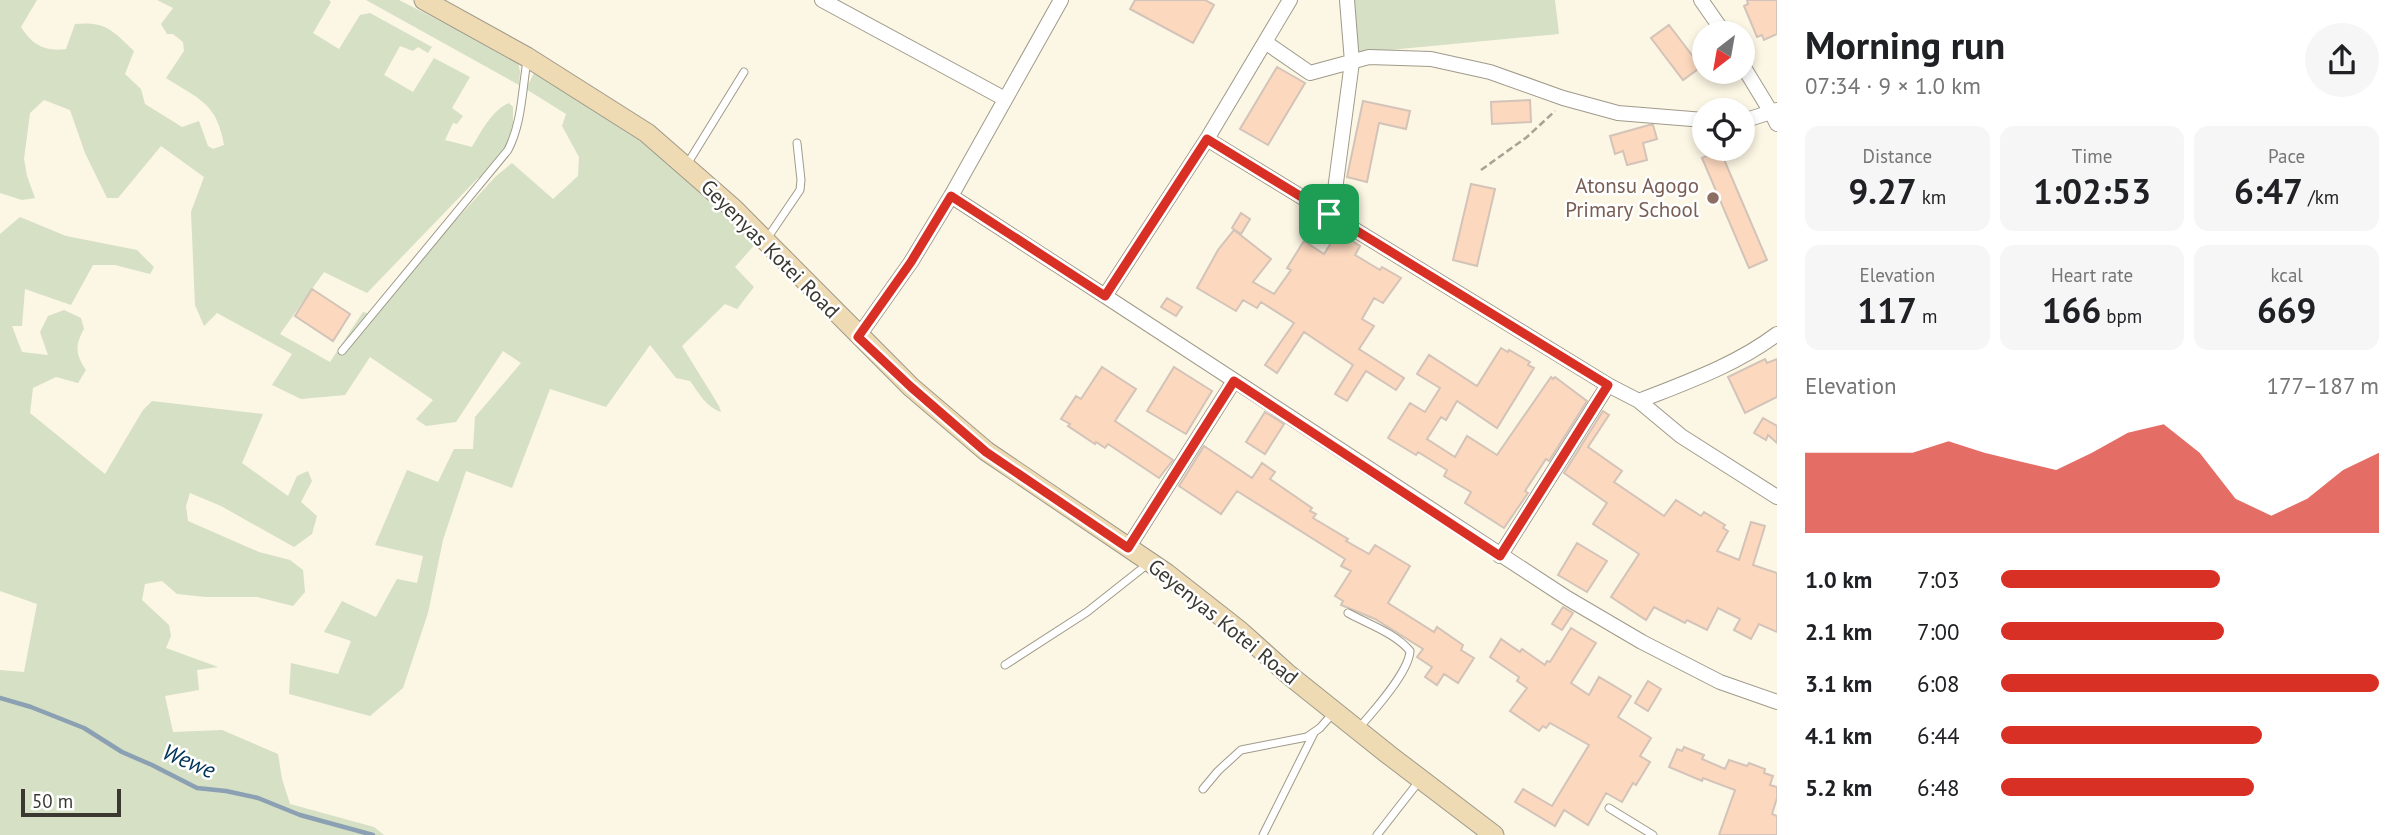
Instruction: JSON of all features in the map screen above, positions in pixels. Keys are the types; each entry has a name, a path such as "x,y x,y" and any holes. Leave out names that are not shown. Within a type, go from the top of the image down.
{"street":[{"name":"Geyenyas Kotei Road","path":"424,0 527,57 622,116 662,145 734,209 858,337 986,452 1150,562 1240,631 1335,712 1494,835"},
{"path":"822,0 1005,99"},
{"path":"858,337 911,262 951,196 1061,0"},
{"path":"1105,296 1207,139 1290,0"},
{"path":"1329,214 1335,190 1352,62 1347,0"},
{"path":"1701,0 1716,21"},
{"path":"1265,42 1310,73 1369,57 1431,59 1490,72 1569,100 1618,113 1692,119"},
{"path":"1755,84 1775,116 1755,119"},
{"path":"1207,139 1608,385 1639,401 1681,436 1777,497"},
{"path":"951,196 1500,556 1642,642 1720,682 1777,702"},
{"path":"1639,401 1710,373 1777,334"},
{"path":"1128,548 1234,381"},
{"path":"1500,556 1608,385"}],"lane":[{"path":"342,351 508,150 518,124 527,57"},
{"path":"686,166 744,72"},
{"path":"765,241 800,190 802,180 796,143"},
{"path":"1005,665 1087,612 1150,562"},
{"path":"1348,614 1389,634 1405,644 1410,651 1410,660 1358,730"},
{"path":"1203,789 1241,750 1307,737 1335,712"},
{"path":"1263,835 1314,732"},
{"path":"1377,835 1421,779"},
{"path":"1609,808 1653,835"}],"path":[{"path":"1481,170 1527,137 1569,100"}],"green space":[{"path":"0,0 37,0 21,27 35,43 45,48 66,49 75,24 94,24 114,33 134,51 125,74 141,89 145,104 182,127 199,121 208,146 213,149 224,145 217,120 197,97 166,78 184,51 183,42 173,34 167,34 161,24 173,8 157,0 329,0 331,2 313,33 339,49 360,15 370,13 432,47 428,53 418,47 413,51 400,46 384,75 413,92 434,58 470,77 452,108 463,116 457,124 453,123 445,140 472,147 497,111 509,103 513,107 513,136 507,148 483,178 478,178 367,293 324,272 280,334 330,362 363,312 371,314 495,177 512,163 553,199 578,176 579,157 562,126 566,114 526,89 536,69 653,146 758,241 735,267 754,287 737,309 725,304 682,346 721,412 707,403 690,381 676,378 650,345 606,407 550,389 512,488 466,471 443,540 428,613 403,688 370,716 289,694 291,663 338,674 351,641 324,632 342,601 376,617 397,579 417,583 423,556 375,545 407,470 438,482 454,449 473,449 475,417 521,363 503,351 456,422 426,426 416,419 433,400 370,357 345,395 301,399 272,385 292,354 217,313 204,326 195,305 191,212 204,177 161,146 118,198 107,198 85,153 70,110 44,100 30,113 24,159 35,198 22,200 0,193"},
{"path":"366,0 399,0 518,61 519,85"},
{"path":"1352,0 1555,0 1559,34 1358,53"},
{"path":"20,217 66,236 137,250 154,267 150,274 115,265 93,265 71,305 25,289 22,326 12,326 22,352 48,355 40,332 48,316 64,310 81,318 84,329 78,349 86,370 78,383 56,377 33,388 30,413 105,474 143,410 152,401 263,414 242,463 288,496 297,476 308,471 312,481 301,502 317,516 312,534 294,547 221,506 190,493 186,506 188,521 259,552 290,560 303,570 305,592 293,606 257,597 177,594 162,581 145,584 142,600 169,625 171,636 166,648 218,667 197,670 199,690 165,696 173,732 222,730 278,754 290,804 374,827 384,835 0,835 0,670 24,672 37,604 0,591 0,234"}],"building":[{"path":"1135,0 1205,0 1214,5 1193,43 1130,9"},
{"path":"1747,0 1777,0 1777,34 1764,40 1762,35 1757,37 1755,21 1750,21 1744,6 1748,4"},
{"path":"1669,25 1692,55 1692,74 1683,80 1651,38"},
{"path":"1277,67 1305,83 1268,145 1240,129"},
{"path":"1530,100 1531,122 1492,124 1491,102"},
{"path":"1363,101 1410,111 1406,129 1379,123 1367,182 1347,177"},
{"path":"1653,125 1657,139 1643,143 1647,160 1627,165 1623,151 1615,154 1610,136"},
{"path":"1703,161 1725,161 1767,260 1749,268"},
{"path":"1471,184 1495,189 1477,266 1453,260"},
{"path":"1241,213 1250,219 1241,234 1232,228"},
{"path":"1234,230 1271,259 1253,282 1274,294 1291,270 1287,268 1304,241 1324,254 1338,232 1360,246 1355,255 1380,270 1382,267 1401,278 1383,303 1374,298 1362,319 1374,326 1359,349 1404,378 1396,390 1366,371 1347,401 1335,394 1353,365 1304,332 1277,373 1265,365 1294,323 1261,302 1257,308 1243,300 1236,311 1197,288 1218,250"},
{"path":"312,289 350,314 333,341 295,316"},
{"path":"1167,298 1182,307 1176,316 1161,307"},
{"path":"1501,348 1530,362 1528,365 1534,368 1497,428 1457,401 1446,420 1441,417 1427,439 1455,457 1467,436 1497,455 1551,377 1555,377 1587,401 1549,461 1546,459 1525,491 1528,493 1504,528 1465,503 1471,492 1444,476 1447,470 1388,438 1410,403 1425,412 1440,388 1417,374 1429,355 1477,386"},
{"path":"1765,359 1767,363 1777,359 1777,397 1745,413 1728,377"},
{"path":"1102,367 1136,389 1115,421 1173,460 1159,478 1108,444 1105,448 1096,442 1095,444 1061,419 1076,396 1081,399"},
{"path":"1174,367 1212,391 1186,434 1147,411"},
{"path":"1603,411 1609,415 1588,447 1622,471 1614,482 1664,516 1676,500 1701,516 1704,512 1725,525 1723,528 1728,531 1717,551 1739,560 1751,522 1765,526 1753,565 1777,573 1777,632 1759,624 1751,639 1734,630 1740,619 1718,608 1707,630 1687,620 1685,623 1654,607 1646,620 1611,597 1639,554 1593,524 1607,503 1564,473"},
{"path":"1265,412 1284,424 1265,454 1246,442"},
{"path":"1763,418 1777,426 1777,443 1768,435 1766,440 1754,433"},
{"path":"1204,446 1252,478 1262,463 1275,472 1270,479 1312,508 1310,511 1316,514 1313,518 1348,539 1346,541 1369,554 1375,545 1410,566 1388,603 1434,632 1437,627 1463,645 1461,650 1474,658 1458,683 1444,674 1437,685 1425,677 1432,667 1417,657 1423,649 1375,619 1341,605 1343,601 1335,596 1351,571 1341,566 1345,559 1237,491 1221,514 1179,486"},
{"path":"1577,543 1607,561 1587,592 1558,575"},
{"path":"1563,607 1573,613 1562,630 1552,624"},
{"path":"1571,628 1596,643 1571,683 1589,695 1599,677 1631,696 1618,717 1651,738 1640,756 1650,762 1622,802 1606,793 1588,825 1564,810 1555,826 1515,802 1523,789 1552,806 1589,745 1550,723 1539,731 1510,711 1527,688 1517,681 1519,677 1490,657 1501,639 1545,665 1547,661 1550,662"},
{"path":"1648,681 1661,689 1648,711 1635,703"},
{"path":"1684,747 1704,755 1702,759 1725,769 1729,760 1747,766 1749,763 1765,769 1764,773 1773,776 1770,785 1777,787 1772,814 1777,816 1777,835 1719,835 1735,790 1703,778 1702,781 1669,767 1677,749 1682,751"}],"waterway":[{"name":"Wewe","path":"0,698 84,728 122,752 197,788 258,798 300,815 373,835"}],"place":[{"name":"Atonsu Agogo Primary School","path":"1713,198"}],"route":[{"path":"1207,139 1329,214 1608,385 1500,556 1234,381 1128,548 986,452 858,337 911,262 951,196 1105,296 1207,139"}]}
